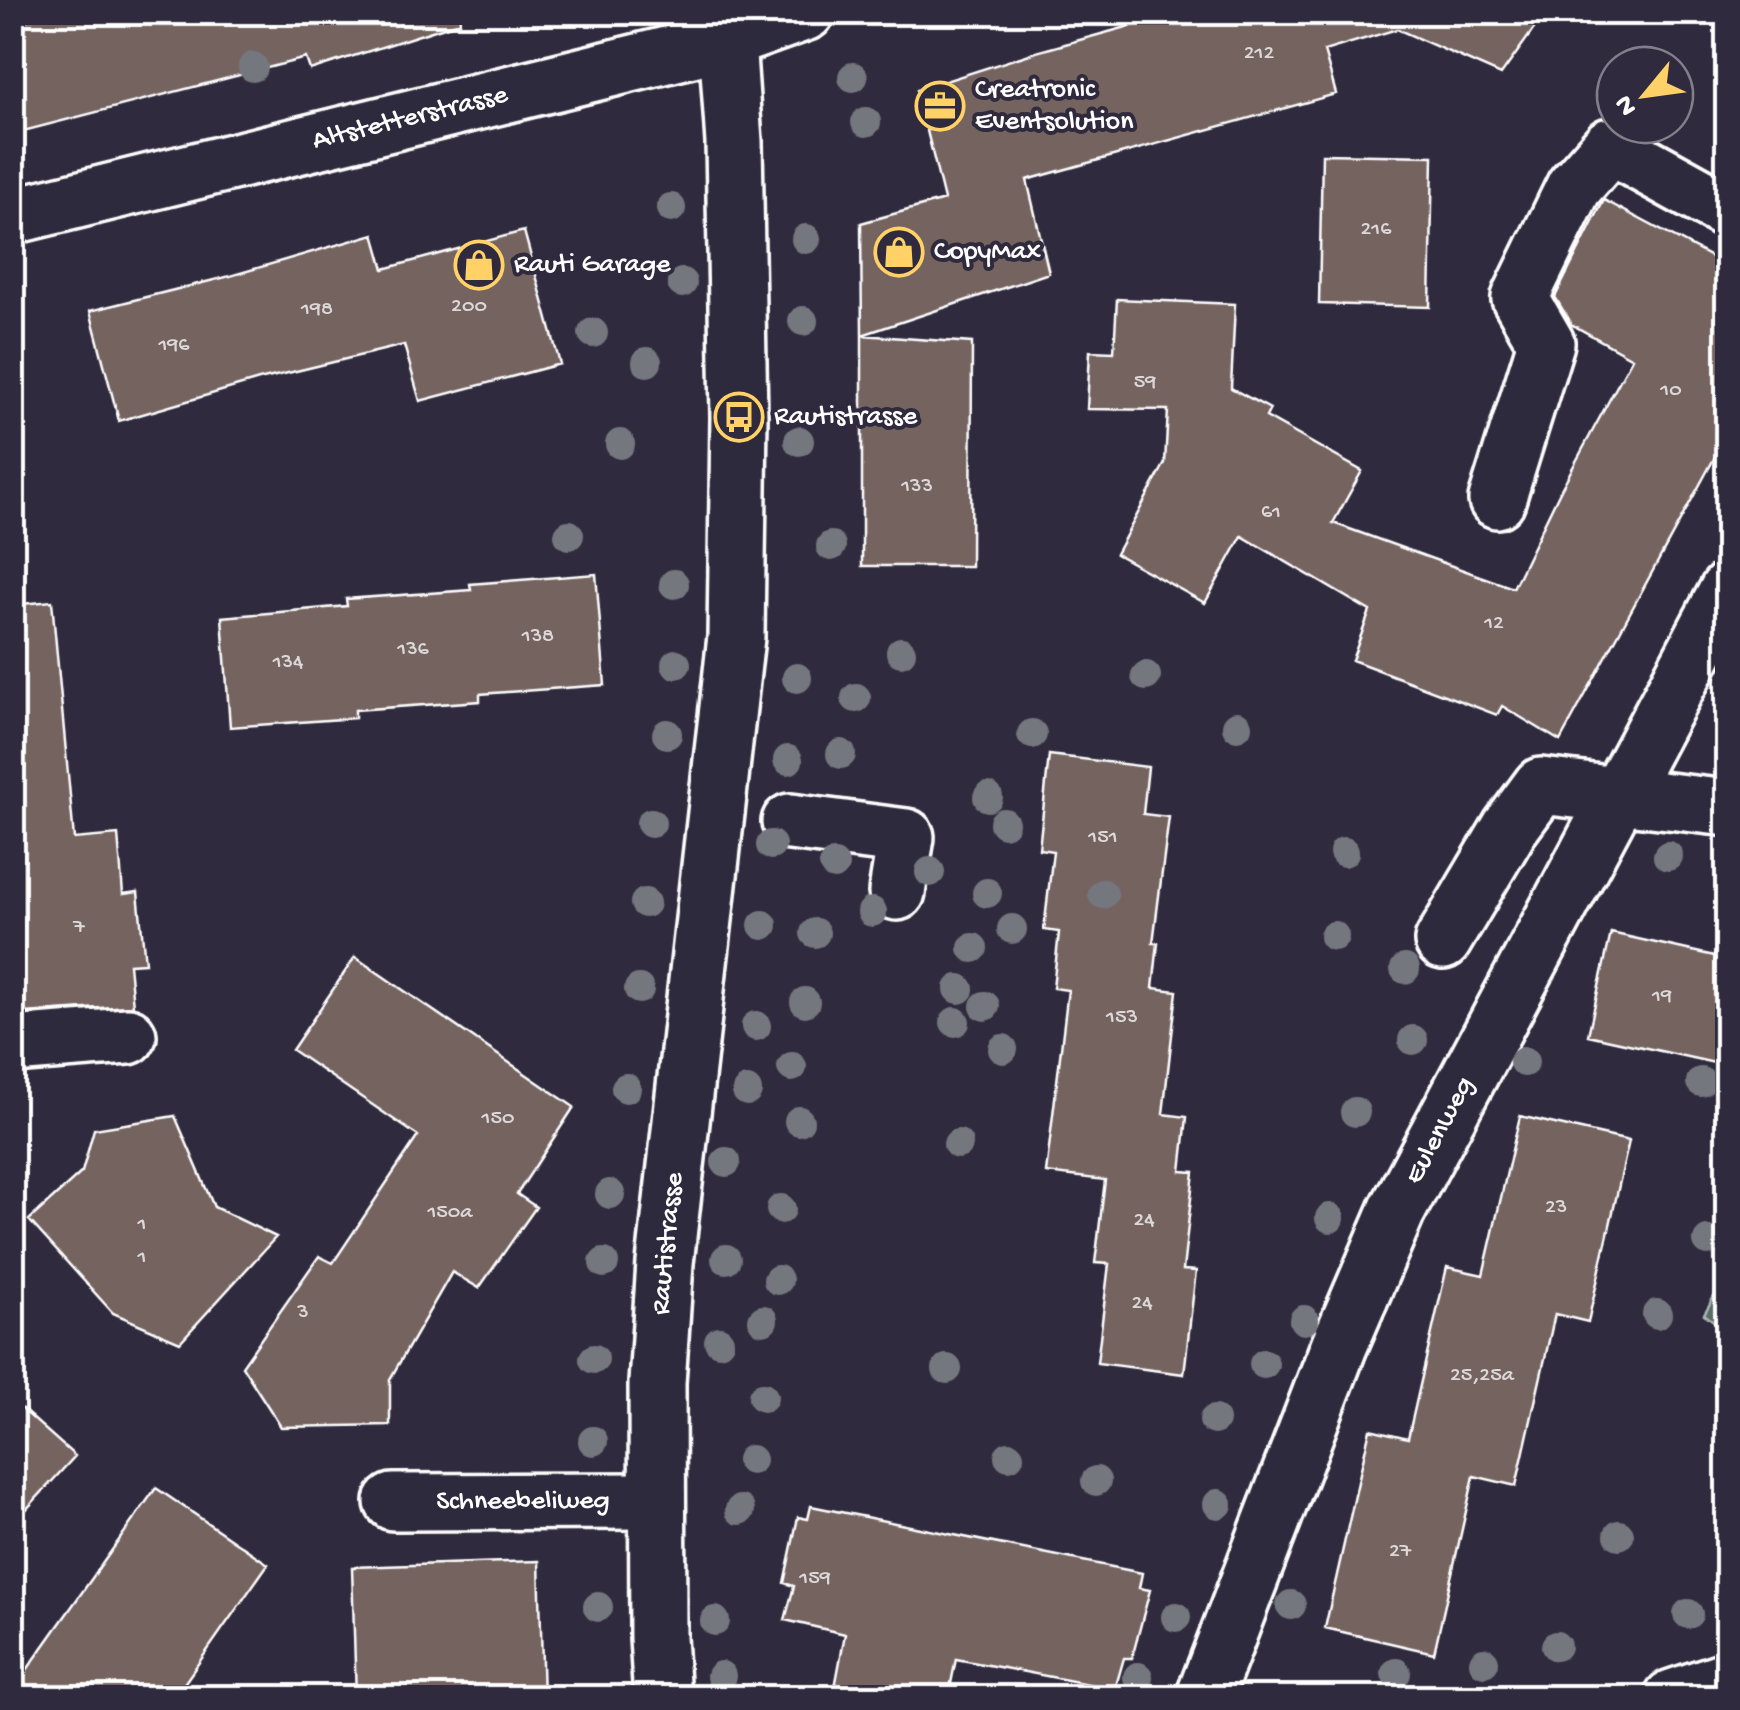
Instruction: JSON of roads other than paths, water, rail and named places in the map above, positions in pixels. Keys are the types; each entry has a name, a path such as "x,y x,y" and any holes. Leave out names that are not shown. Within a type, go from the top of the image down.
{"street":[{"name":"Altstetterstrasse","path":"12,216 726,26 806,12"},
{"name":"Rautistrasse","path":"662,1698 655,1501 656,1382 665,1264 736,636 739,397 734,142 726,26"},
{"path":"1497,500 1546,343 1520,298 1574,187 1610,146 1728,211"},
{"name":"Eulenweg","path":"1210,1697 1339,1346 1397,1212 1728,590"},
{"path":"1443,941 1510,828 1541,786 1728,808"},
{"path":"790,822 907,832 897,892"},
{"path":"12,1045 128,1036"},
{"name":"Schneebeliweg","path":"393,1502 655,1501"},
{"path":"1672,1698 1728,1680"}],"place":[{"name":"Creatronic Eventsolution","path":"940,106"},
{"name":"CopyMax","path":"899,252"},
{"name":"Rauti Garage","path":"479,265"},
{"name":"Rautistrasse","path":"739,417"}]}
